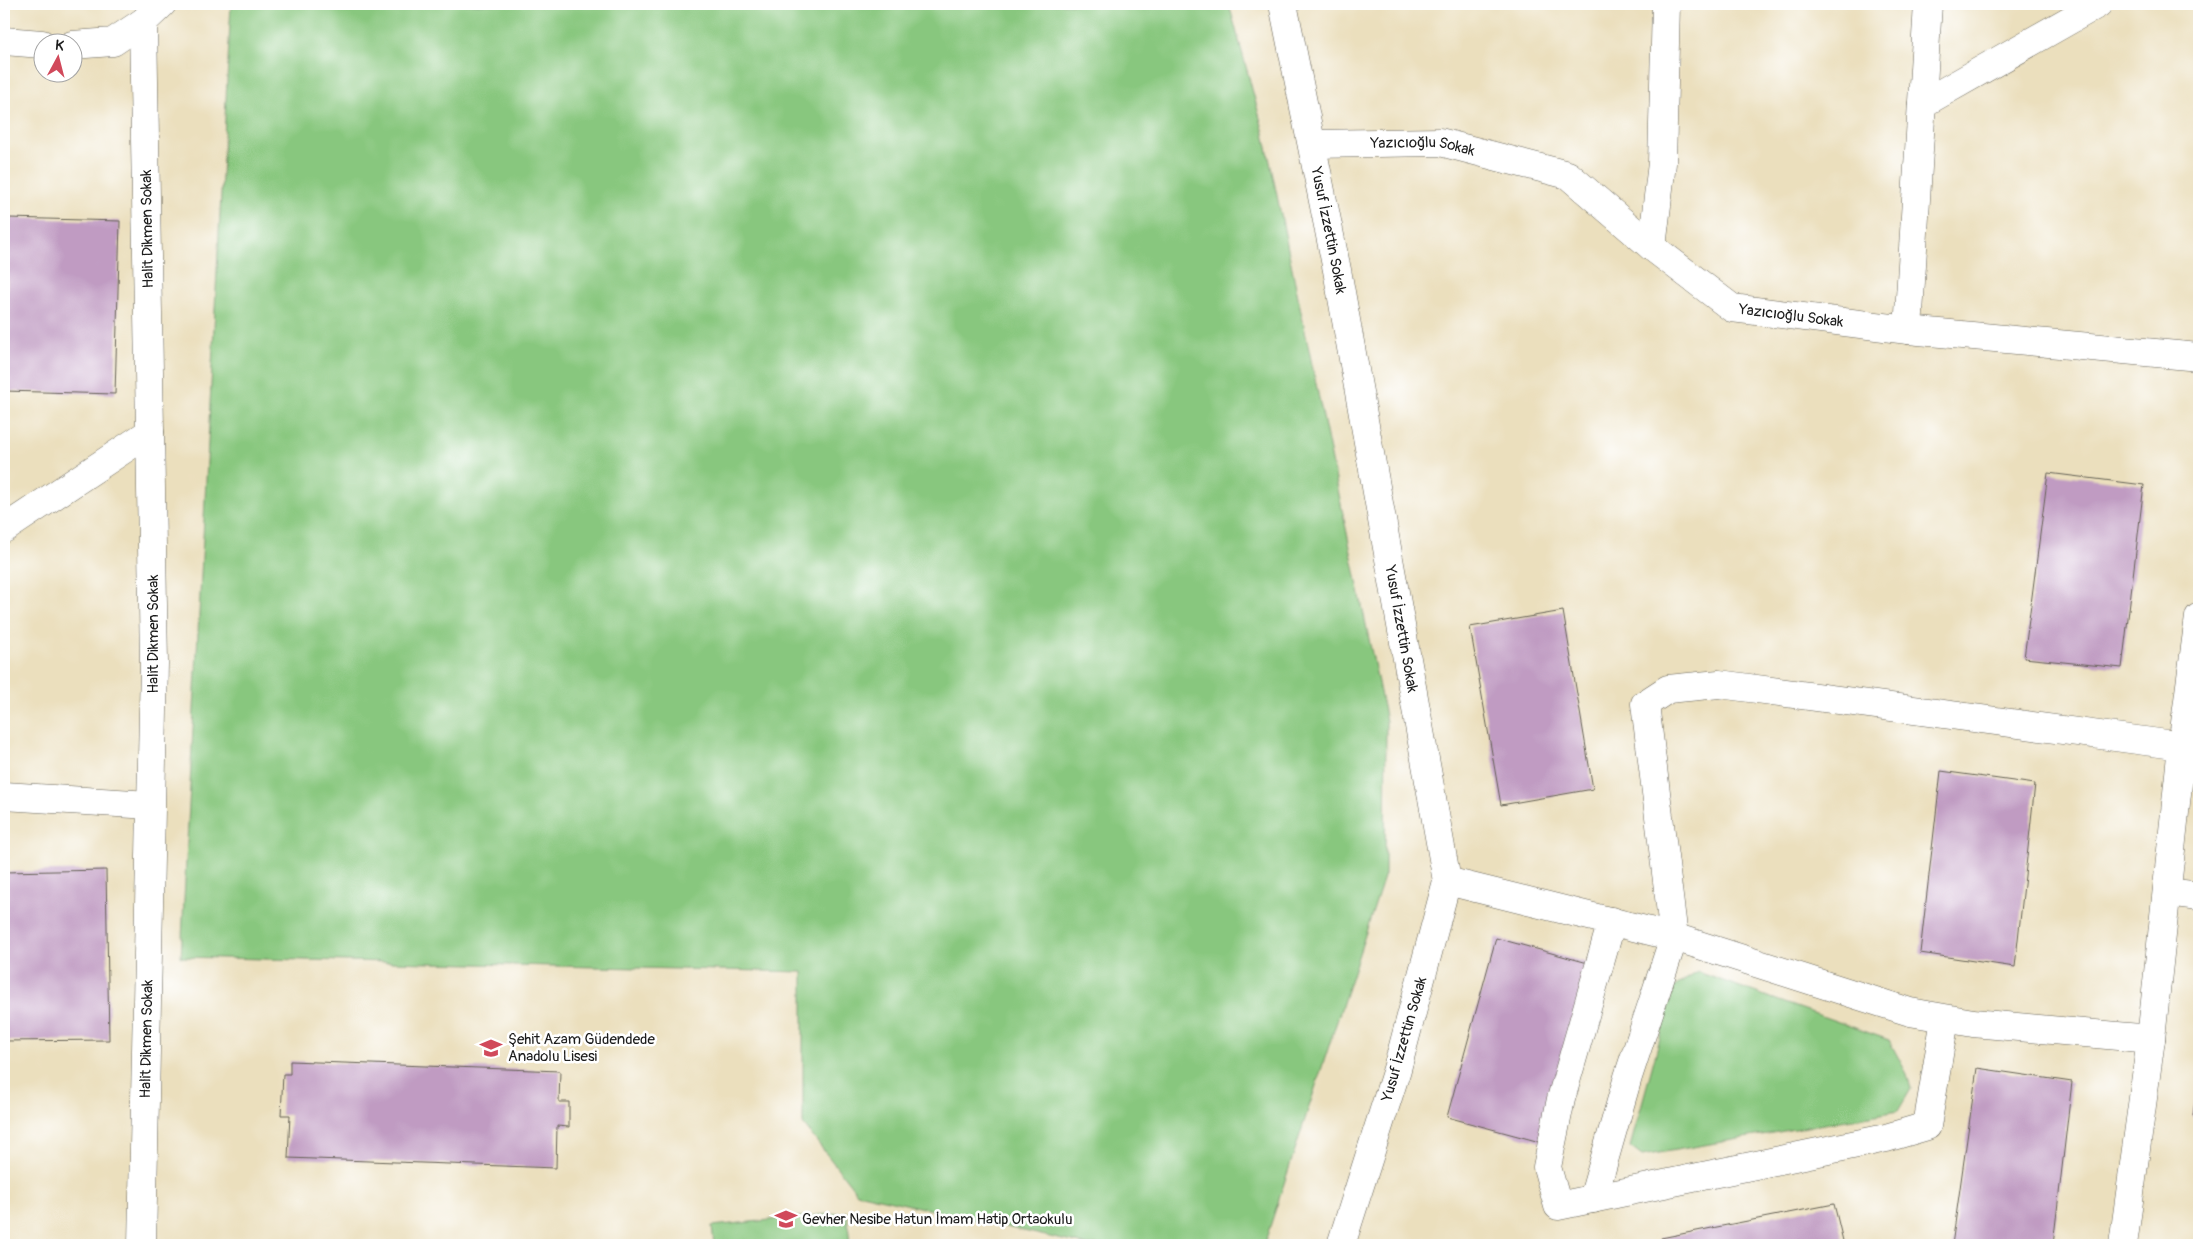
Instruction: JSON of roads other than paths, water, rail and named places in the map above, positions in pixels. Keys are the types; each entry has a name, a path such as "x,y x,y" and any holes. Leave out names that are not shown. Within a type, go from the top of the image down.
{"street":[{"name":"Yusuf İzzettin Sokak","path":"1283,4 1337,270 1447,881 1397,1069 1342,1245"},
{"path":"1652,247 1662,163 1666,4"},
{"path":"1908,330 1928,4"},
{"path":"1922,104 2098,4"},
{"path":"82,44 113,42 152,13"},
{"name":"Halit Dikmen Sokak","path":"142,1245 154,663 150,432 152,13"},
{"path":"4,41 32,43"},
{"name":"Yazıcıoğlu Sokak","path":"1312,144 1440,142 1568,175 1652,247 1732,308 1908,330 2199,357"},
{"path":"4,529 150,432"},
{"path":"2123,1245 2151,1039 2182,746 2199,618"},
{"path":"1594,1199 1628,1077 1674,938 1645,704 1668,689 1719,684 2182,746"},
{"path":"4,796 150,805"},
{"path":"1447,881 1674,938 1910,1012 1973,1023 2151,1039"},
{"path":"2167,892 2199,896"},
{"path":"1612,921 1561,1099 1547,1167 1558,1206 1886,1138 1927,1126 1945,1019"}],"place":[{"name":"Şehit Azam Güdendede Anadolu Lisesi","path":"491,1048"},
{"name":"Gevher Nesibe Hatun İmam Hatip Ortaokulu","path":"786,1219"}]}
